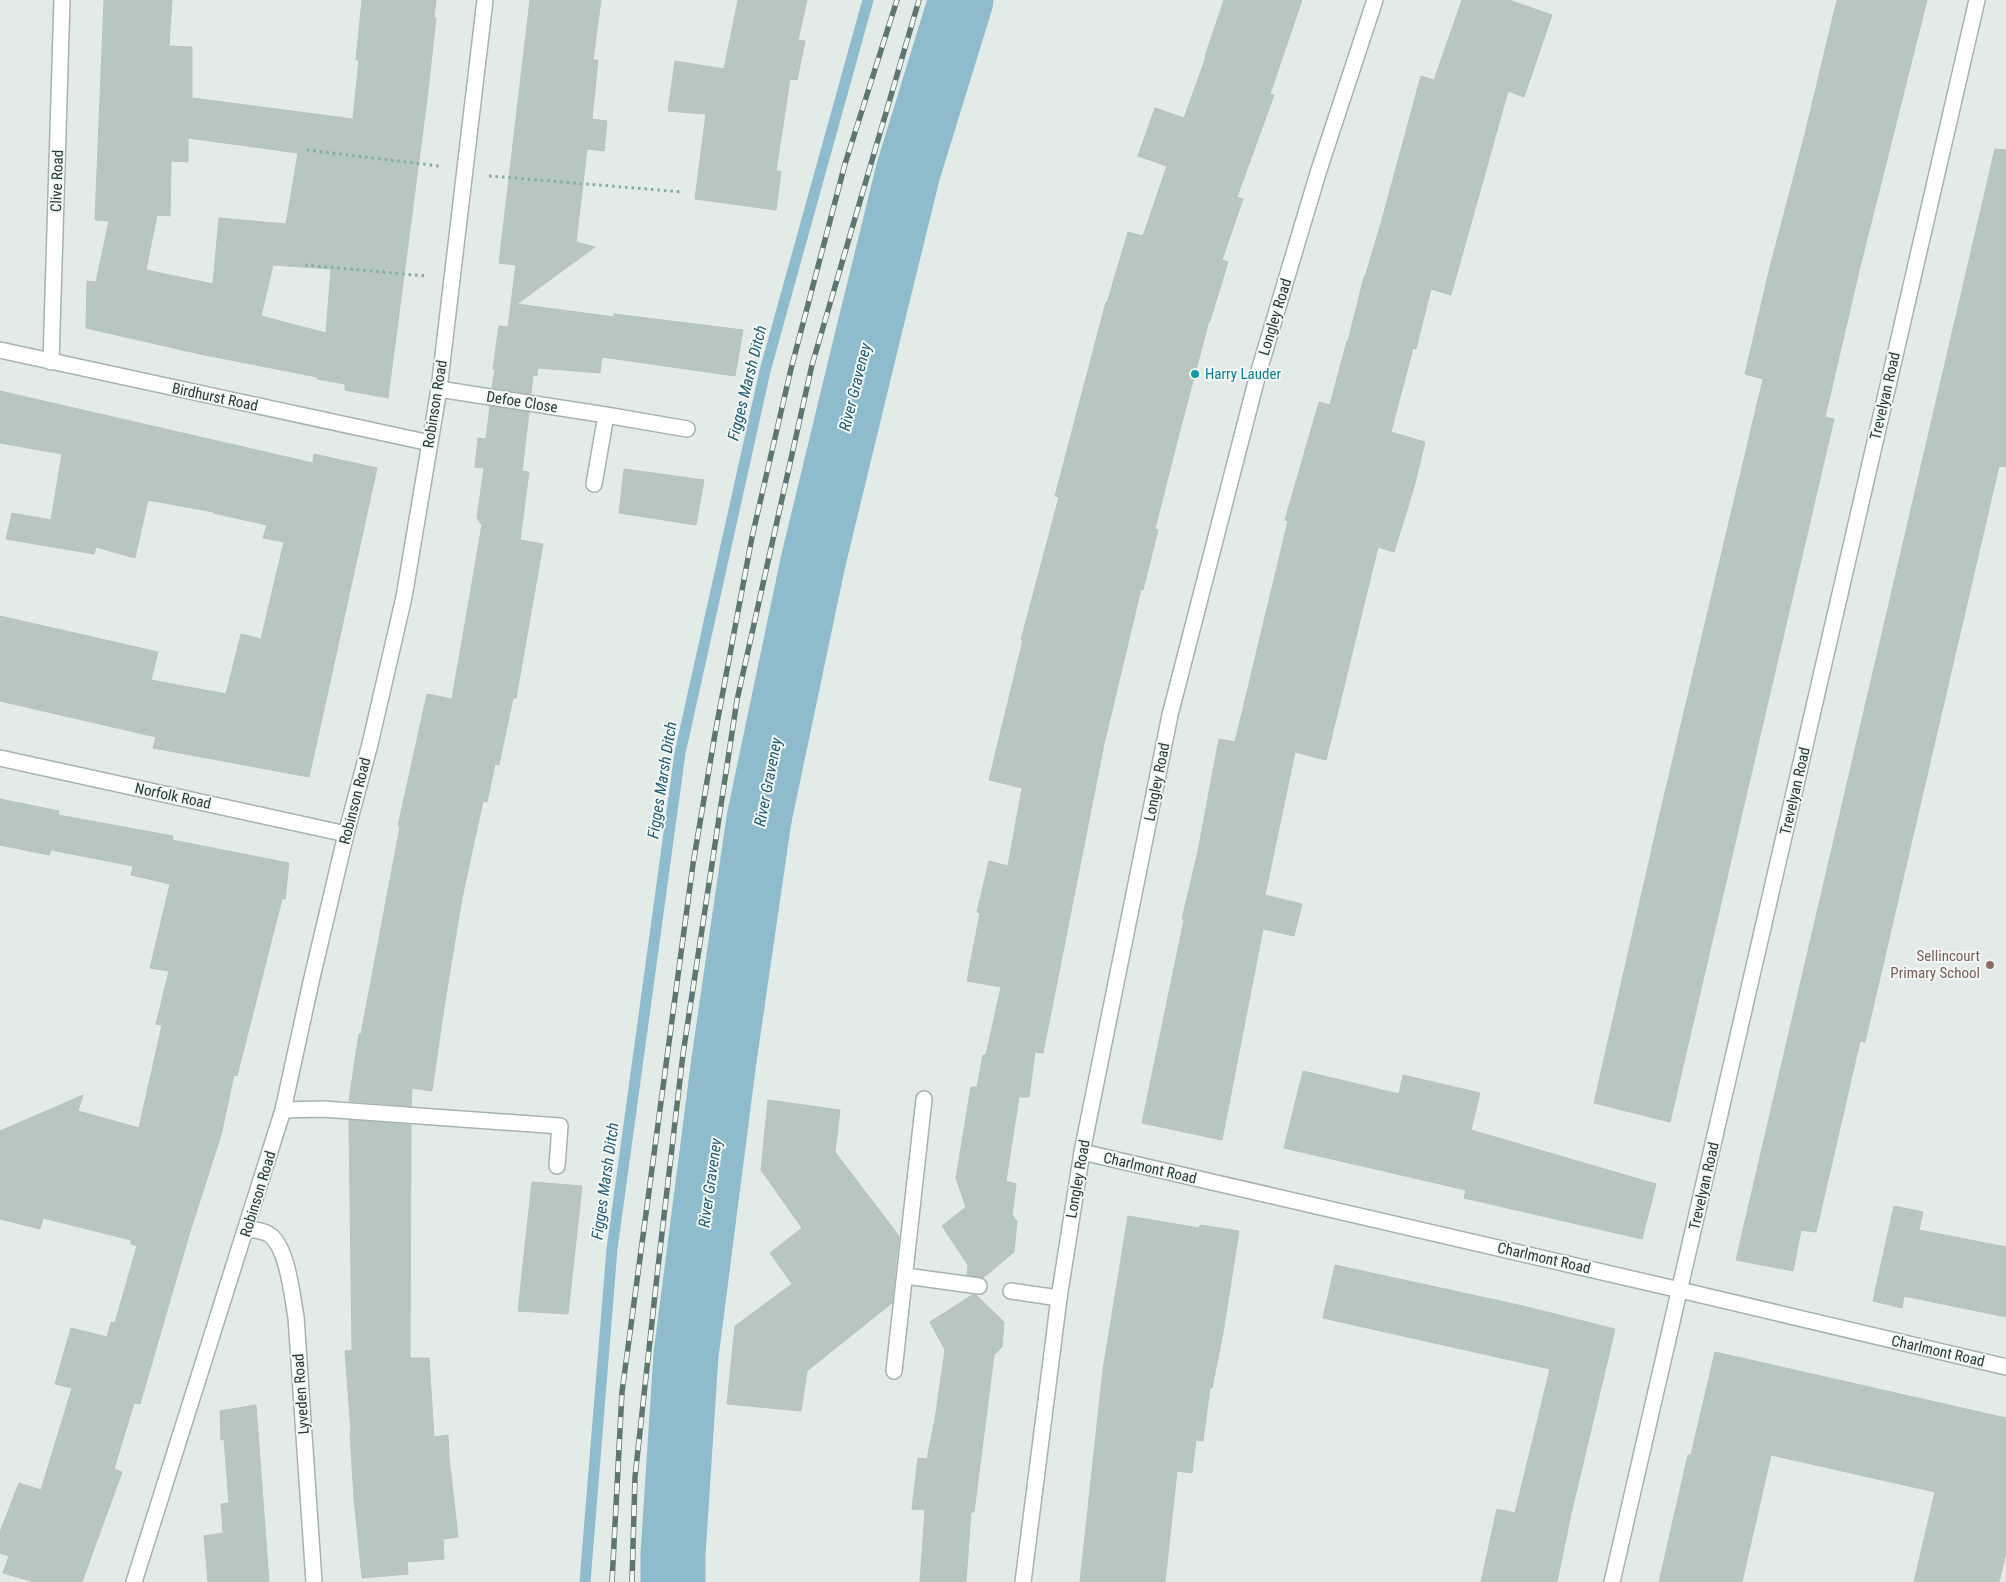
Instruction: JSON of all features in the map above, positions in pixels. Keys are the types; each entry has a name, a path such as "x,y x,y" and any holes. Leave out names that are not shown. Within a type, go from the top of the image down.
{"street":[{"name":"Clive Road","path":"51,362 62,0"},
{"name":"Robinson Road","path":"134,1582 283,1110 346,834 370,744 404,597 439,389 485,0"},
{"name":"Longley Road","path":"1023,1582 1059,1298 1082,1152 1172,706 1261,364 1318,173 1375,0"},
{"name":"Trevelyan Road","path":"1612,1582 1977,0"},
{"name":"Birdhurst Road","path":"0,350 430,443"},
{"name":"Defoe Close","path":"439,389 687,429"},
{"path":"594,484 606,415"},
{"name":"Norfolk Road","path":"0,758 346,834"},
{"path":"894,1371 906,1276 924,1099"},
{"path":"283,1110 323,1109 560,1126 557,1166"},
{"name":"Charlmont Road","path":"1082,1152 2006,1367"},
{"name":"Lyveden Road","path":"247,1229 262,1231 271,1236 284,1259 290,1283 296,1318 314,1582"},
{"path":"906,1276 979,1286"},
{"path":"1011,1291 1059,1298"}],"path":[{"path":"307,150 439,166"},
{"path":"489,176 683,192"},
{"path":"305,265 426,276"}],"building":[{"path":"104,0 172,0 169,46 192,47 192,98 353,119 359,60 356,60 362,0 436,0 434,18 436,18 427,99 388,398 345,390 345,384 317,379 317,377 200,354 86,328 87,281 96,282 109,221 95,220","holes":["188,138 298,153 286,224 219,218 213,284 146,270 157,215 170,216 171,161 188,162","273,265 331,269 326,333 261,316"]},
{"path":"530,0 601,0 593,60 598,60 592,119 607,121 604,151 587,149 576,242 595,247 517,304 614,317 614,314 743,330 735,376 602,357 600,373 538,368 537,376 533,375 531,394 492,388 499,326 508,327 516,265 499,263"},
{"path":"738,0 807,0 798,40 805,41 797,80 790,79 776,171 781,171 776,210 695,199 706,114 668,111 675,61 724,69"},
{"path":"1224,0 1302,0 1270,94 1274,95 1237,197 1243,199 1222,260 1228,262 1209,321 1181,426 1155,529 1158,530 1143,590 1141,589 1104,744 1043,1053 1035,1052 1029,1097 1019,1097 1006,1181 1016,1184 1012,1215 1017,1221 1014,1252 983,1278 967,1275 968,1265 942,1226 966,1207 956,1178 971,1087 977,1087 983,1055 986,1055 1001,987 967,981 980,913 977,912 989,861 1008,866 1022,788 989,780 1023,640 1021,640 1059,497 1055,496 1106,302 1128,232 1143,236 1167,166 1138,156 1155,108 1184,118"},
{"path":"1462,0 1509,0 1552,15 1524,97 1508,91 1451,295 1431,289 1416,349 1413,348 1391,432 1425,442 1414,487 1394,552 1378,547 1326,760 1295,752 1265,895 1302,904 1294,936 1263,929 1222,1140 1142,1123 1219,739 1235,742 1288,521 1285,520 1319,402 1330,405 1421,76 1434,80"},
{"path":"1837,0 1927,0 1859,271 1825,417 1834,419 1670,1122 1594,1103 1763,379 1745,374"},
{"path":"1995,149 2006,150 2006,467 1999,466 1865,1042 1860,1041 1816,1232 1801,1230 1793,1271 1736,1260"},
{"path":"0,391 313,463 314,454 377,468 309,777 153,748 156,737 0,701 0,616 158,652 151,680 226,694 241,634 261,639 284,542 263,538 267,525 214,512 148,500 135,558 96,547 94,554 6,539 12,513 51,520 62,454 0,443"},
{"path":"490,406 529,412 522,471 529,472 520,540 543,544 516,698 513,698 499,765 495,764 487,802 483,801 462,898 432,1091 412,1088 411,1106 349,1101 359,1034 361,1034 400,827 398,826 427,694 452,699 482,525 477,518 484,468 475,467 478,438 486,439"},
{"path":"624,469 704,480 696,525 619,513"},
{"path":"0,799 59,811 58,815 173,836 172,840 289,863 285,899 282,899 237,1076 234,1075 221,1135 189,1235 140,1404 134,1403 114,1469 122,1472 82,1582 34,1582 3,1573 9,1556 0,1553 0,1532 19,1483 41,1490 72,1388 55,1384 71,1328 107,1337 111,1322 115,1323 137,1246 131,1244 131,1240 43,1218 40,1229 0,1219 0,1131 83,1095 78,1111 139,1128 162,1025 156,1024 169,971 150,968 170,884 131,875 133,866 51,850 49,855 0,845"},
{"path":"1303,1071 1399,1094 1403,1075 1480,1093 1471,1130 1656,1184 1642,1239 1464,1198 1466,1190 1284,1148"},
{"path":"768,1100 840,1110 835,1152 899,1236 892,1303 807,1371 801,1411 727,1404 735,1326 792,1284 770,1253 802,1228 761,1170"},
{"path":"349,1120 411,1125 410,1358 429,1358 434,1437 448,1435 458,1537 443,1539 444,1559 407,1562 408,1574 362,1578 354,1498 345,1351 352,1350"},
{"path":"532,1182 582,1186 568,1314 518,1311"},
{"path":"1894,1206 1923,1212 1919,1230 2006,1247 2006,1317 1904,1296 1902,1308 1873,1301"},
{"path":"1128,1216 1199,1228 1200,1225 1239,1231 1223,1333 1212,1388 1210,1388 1203,1441 1196,1440 1192,1473 1177,1471 1165,1582 1080,1582 1103,1370"},
{"path":"1335,1265 1523,1306 1615,1329 1571,1514 1557,1582 1481,1582 1497,1509 1515,1513 1550,1369 1323,1318"},
{"path":"972,1295 976,1295 1004,1322 1002,1347 994,1355 974,1512 971,1512 966,1582 920,1582 925,1510 912,1509 918,1458 927,1459 945,1350 930,1322"},
{"path":"1715,1352 2006,1418 2006,1552 1999,1582 1914,1582 1935,1492 1771,1455 1742,1582 1659,1582 1688,1455 1691,1455"},
{"path":"256,1405 269,1582 208,1582 204,1536 223,1533 221,1504 229,1503 224,1439 221,1440 220,1411"}],"waterway":[{"name":"Figges Marsh Ditch","path":"585,1582 612,1249 680,753 765,371 868,0"},
{"name":"River Graveney","path":"673,1582 673,1554 686,1355 724,1060 759,819 813,562 908,172 961,0"}],"railway":[{"path":"612,1582 622,1392 693,864 715,734 752,537 791,369 845,164 897,0"},
{"path":"632,1582 635,1477 683,1054 737,700 812,365 919,0"}],"place":[{"name":"Harry Lauder","path":"1195,374"},
{"name":"Sellincourt Primary School","path":"1990,965"}]}
